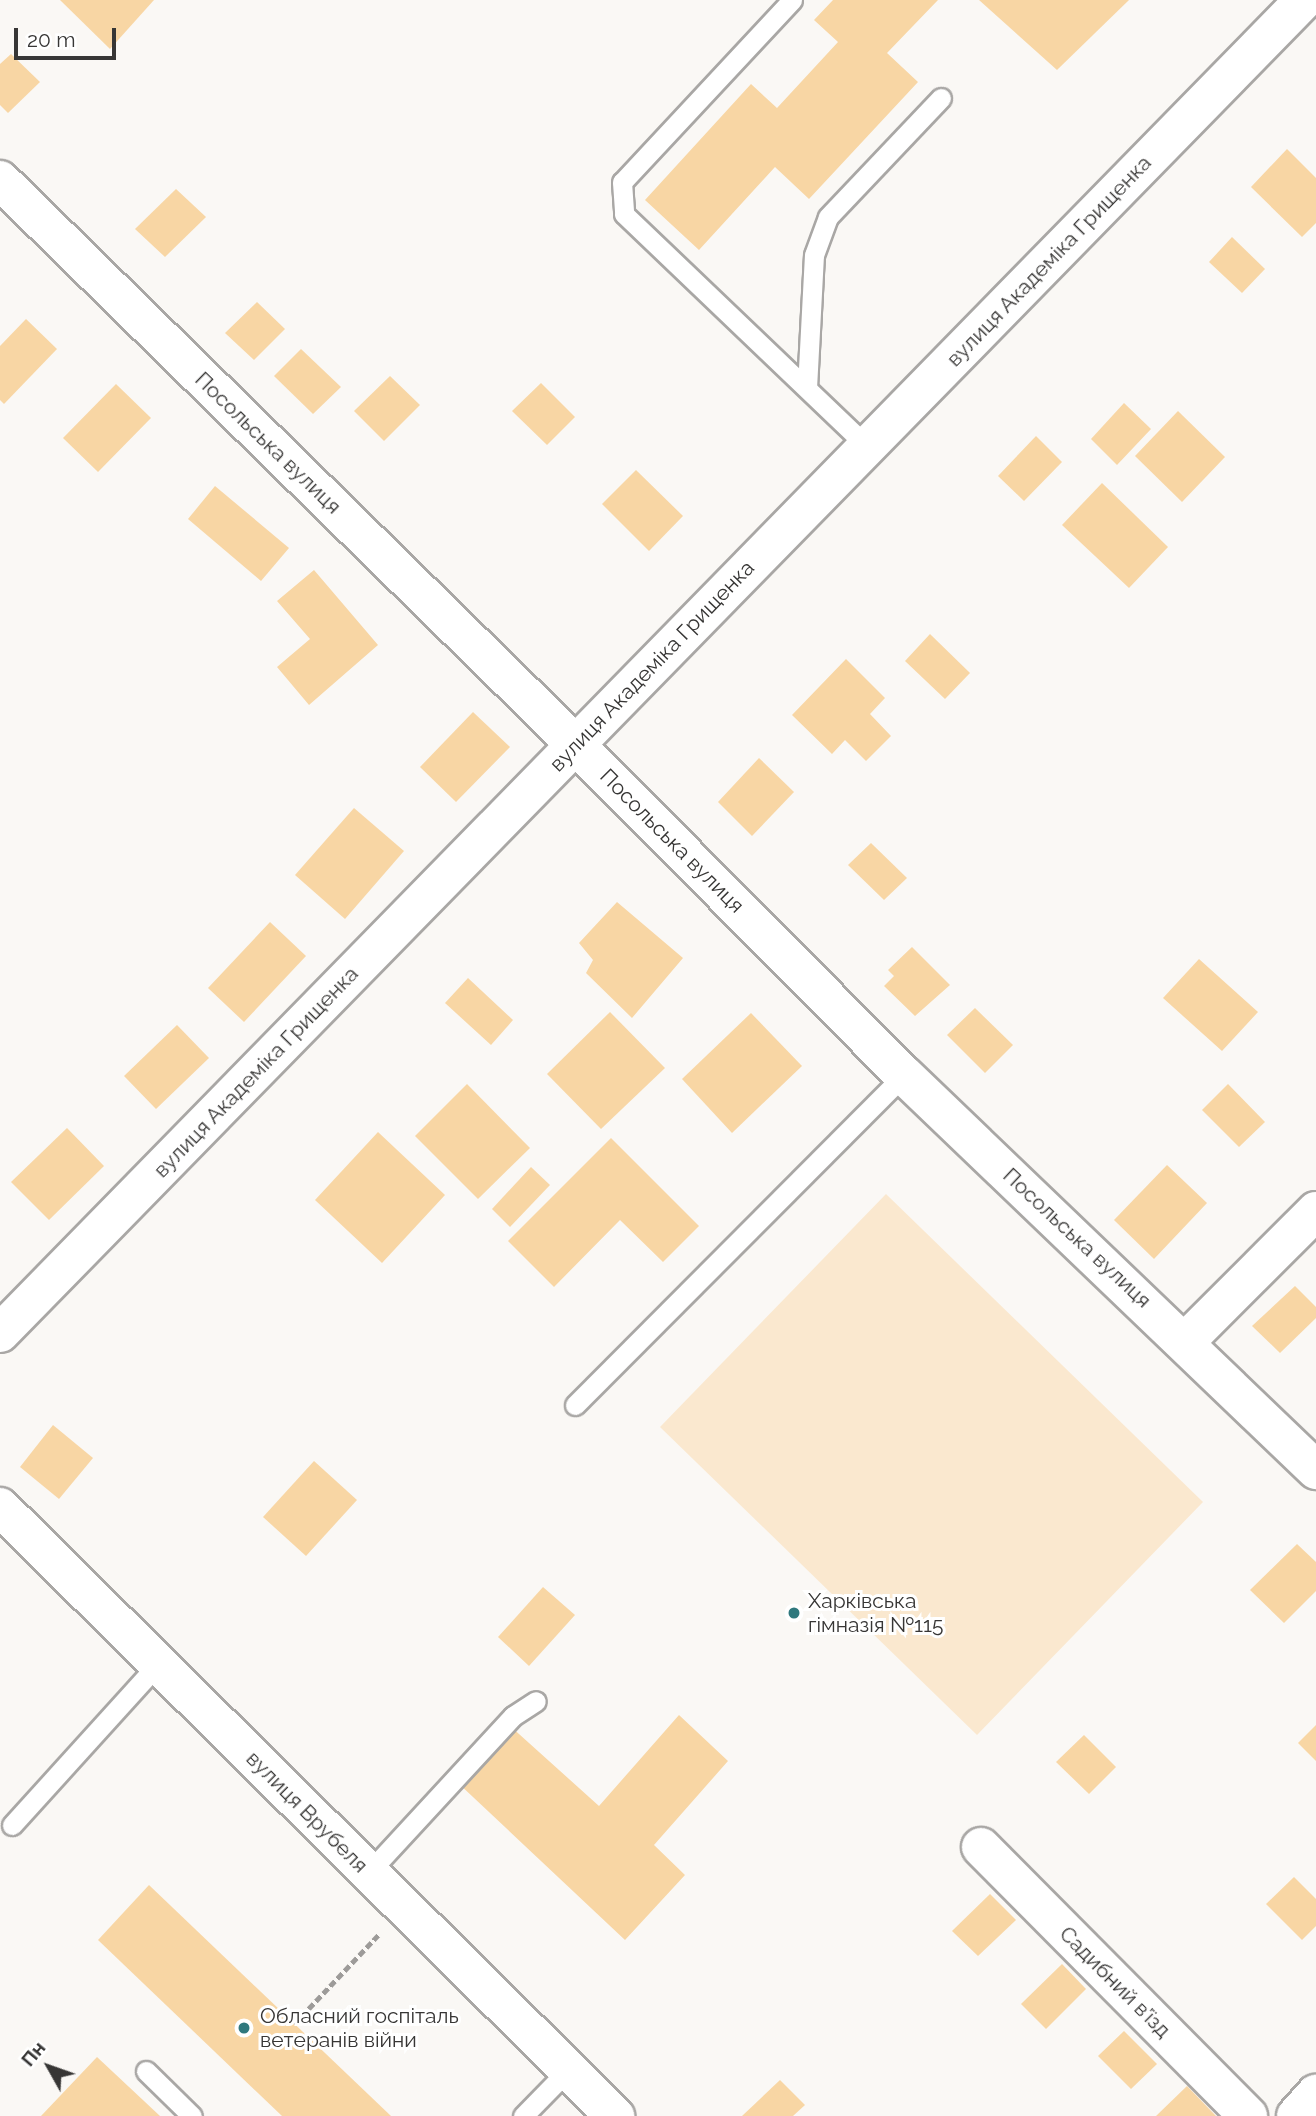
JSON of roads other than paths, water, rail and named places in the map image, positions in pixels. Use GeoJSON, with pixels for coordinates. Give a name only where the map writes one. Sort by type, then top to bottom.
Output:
{"type":"FeatureCollection","features":[{"type":"Feature","properties":{"kind":"street","name":"вулиця Академіка Грищенка"},"geometry":{"type":"LineString","coordinates":[[0,1333],[1304,0]]}},
{"type":"Feature","properties":{"kind":"street","name":"Посольська вулиця"},"geometry":{"type":"LineString","coordinates":[[0,180],[576,744],[904,1075],[1186,1342],[1316,1470]]}},
{"type":"Feature","properties":{"kind":"street"},"geometry":{"type":"LineString","coordinates":[[1186,1342],[1316,1211]]}},
{"type":"Feature","properties":{"kind":"street","name":"вулиця Врубеля"},"geometry":{"type":"LineString","coordinates":[[0,1507],[615,2116]]}},
{"type":"Feature","properties":{"kind":"street","name":"Садибний в’їзд"},"geometry":{"type":"LineString","coordinates":[[981,1847],[1248,2116]]}},
{"type":"Feature","properties":{"kind":"street"},"geometry":{"type":"LineString","coordinates":[[1296,2116],[1316,2094]]}},
{"type":"Feature","properties":{"kind":"lane"},"geometry":{"type":"LineString","coordinates":[[792,0],[622,182],[624,214],[867,446]]}},
{"type":"Feature","properties":{"kind":"lane"},"geometry":{"type":"LineString","coordinates":[[807,388],[814,255],[828,217],[941,98]]}},
{"type":"Feature","properties":{"kind":"lane"},"geometry":{"type":"LineString","coordinates":[[575,1405],[904,1075]]}},
{"type":"Feature","properties":{"kind":"lane"},"geometry":{"type":"LineString","coordinates":[[12,1825],[158,1664]]}},
{"type":"Feature","properties":{"kind":"lane"},"geometry":{"type":"LineString","coordinates":[[369,1872],[513,1716],[536,1700]]}},
{"type":"Feature","properties":{"kind":"lane"},"geometry":{"type":"LineString","coordinates":[[523,2116],[568,2070]]}},
{"type":"Feature","properties":{"kind":"lane"},"geometry":{"type":"LineString","coordinates":[[146,2071],[192,2116]]}},
{"type":"Feature","properties":{"kind":"place","name":"Харківська гімназія №115"},"geometry":{"type":"Point","coordinates":[794,1613]}},
{"type":"Feature","properties":{"kind":"place","name":"Обласний госпіталь ветеранів війни"},"geometry":{"type":"Point","coordinates":[244,2028]}}]}
